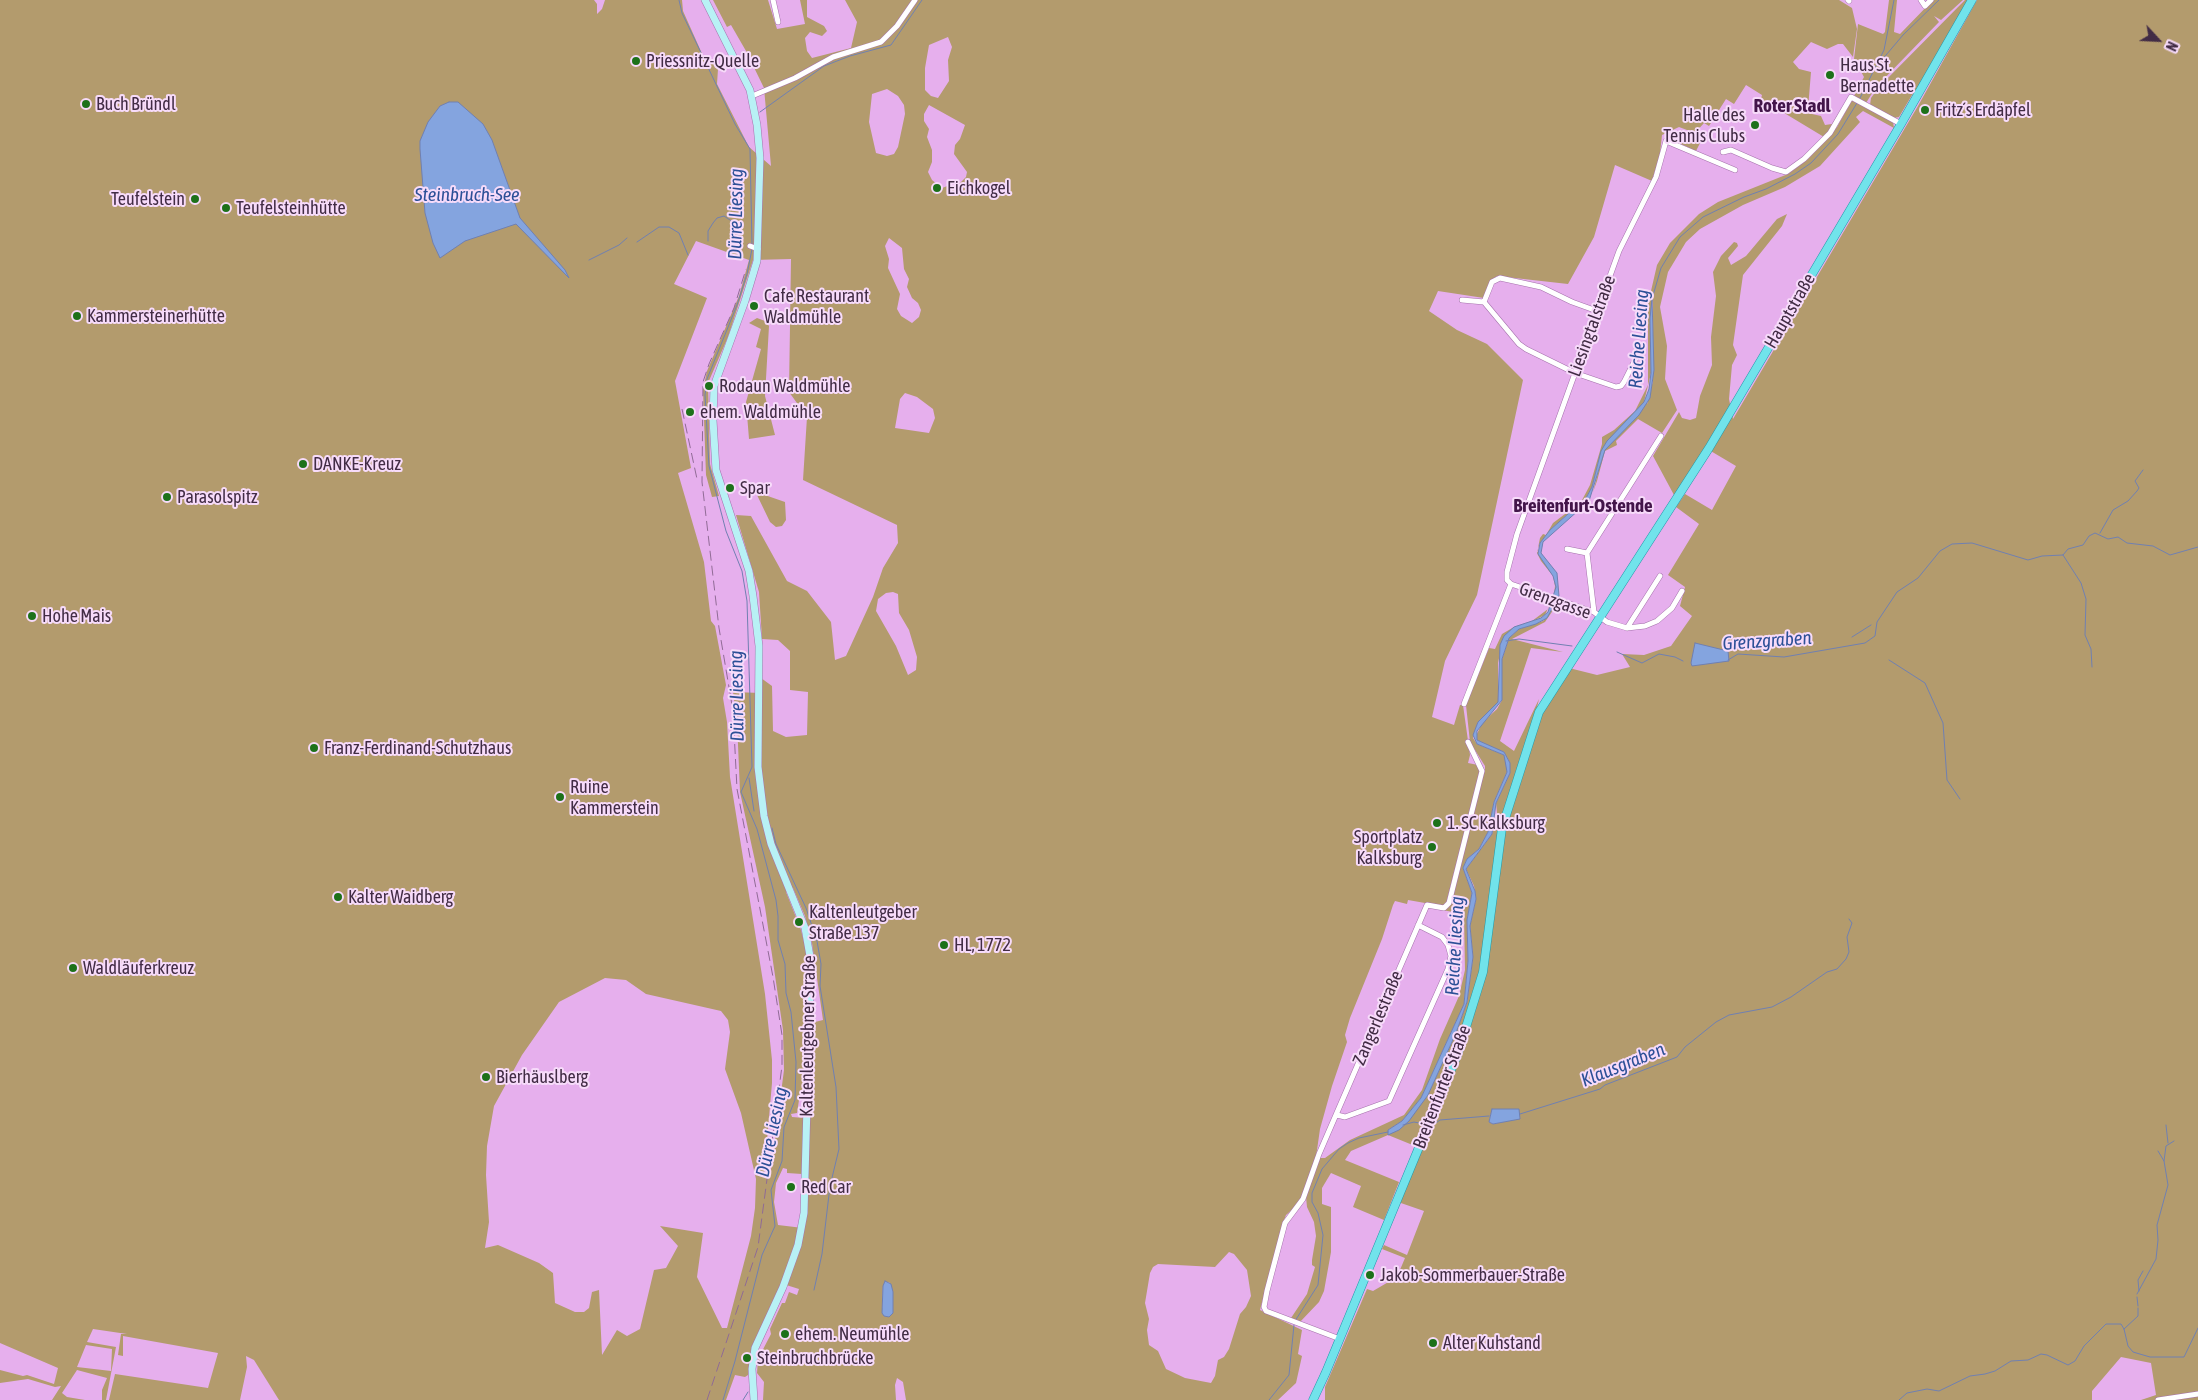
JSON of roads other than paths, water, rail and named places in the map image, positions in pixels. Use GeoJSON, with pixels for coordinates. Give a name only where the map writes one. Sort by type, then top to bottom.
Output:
{"type":"FeatureCollection","features":[{"type":"Feature","properties":{"kind":"main road"},"geometry":{"type":"LineString","coordinates":[[705,0],[744,75],[752,96]]}},
{"type":"Feature","properties":{"kind":"main road","name":"Hauptstraße"},"geometry":{"type":"LineString","coordinates":[[1576,653],[1597,615],[1710,448],[1972,0]]}},
{"type":"Feature","properties":{"kind":"main road","name":"Kaltenleutgebner Straße"},"geometry":{"type":"LineString","coordinates":[[752,96],[756,114],[760,164],[754,248],[755,270],[746,301],[714,386],[715,455],[718,480],[749,571],[753,596],[759,646],[758,766],[764,816],[774,852],[805,928],[810,952],[811,976],[803,1222],[796,1250],[783,1287],[755,1348],[752,1369],[754,1400]]}},
{"type":"Feature","properties":{"kind":"main road","name":"Breitenfurter Straße"},"geometry":{"type":"LineString","coordinates":[[1315,1399],[1456,1058],[1483,972],[1498,851],[1505,818],[1539,712],[1576,653]]}},
{"type":"Feature","properties":{"kind":"street"},"geometry":{"type":"LineString","coordinates":[[773,0],[778,22]]}},
{"type":"Feature","properties":{"kind":"street"},"geometry":{"type":"LineString","coordinates":[[752,96],[795,78],[833,57],[881,42],[898,26],[915,0]]}},
{"type":"Feature","properties":{"kind":"street"},"geometry":{"type":"LineString","coordinates":[[1921,0],[1925,6],[1931,0]]}},
{"type":"Feature","properties":{"kind":"street"},"geometry":{"type":"LineString","coordinates":[[1723,152],[1733,151],[1786,172],[1821,144],[1837,123],[1851,97],[1901,124]]}},
{"type":"Feature","properties":{"kind":"street","name":"Liesingtalstraße"},"geometry":{"type":"LineString","coordinates":[[1511,584],[1506,580],[1517,534],[1619,251],[1656,178],[1666,141],[1734,170]]}},
{"type":"Feature","properties":{"kind":"street"},"geometry":{"type":"LineString","coordinates":[[1484,302],[1492,282],[1500,278],[1542,287],[1572,302],[1597,311]]}},
{"type":"Feature","properties":{"kind":"street"},"geometry":{"type":"LineString","coordinates":[[1462,300],[1484,302],[1519,344],[1575,373],[1616,387],[1621,386],[1641,348]]}},
{"type":"Feature","properties":{"kind":"street"},"geometry":{"type":"LineString","coordinates":[[1661,436],[1587,553],[1597,615],[1615,626],[1627,628],[1644,626],[1657,621],[1672,608],[1682,591]]}},
{"type":"Feature","properties":{"kind":"street"},"geometry":{"type":"LineString","coordinates":[[1567,549],[1587,553]]}},
{"type":"Feature","properties":{"kind":"street"},"geometry":{"type":"LineString","coordinates":[[1627,628],[1660,576]]}},
{"type":"Feature","properties":{"kind":"street"},"geometry":{"type":"LineString","coordinates":[[1464,704],[1511,584]]}},
{"type":"Feature","properties":{"kind":"street","name":"Grenzgasse"},"geometry":{"type":"LineString","coordinates":[[1511,584],[1561,600],[1597,615]]}},
{"type":"Feature","properties":{"kind":"street","name":"Zangerlestraße"},"geometry":{"type":"LineString","coordinates":[[1340,1339],[1300,1326],[1264,1310],[1267,1291],[1285,1223],[1303,1199],[1308,1181],[1427,905],[1446,907],[1450,899],[1482,771],[1468,742]]}},
{"type":"Feature","properties":{"kind":"street"},"geometry":{"type":"LineString","coordinates":[[1337,1115],[1345,1117],[1389,1101],[1394,1094],[1448,968],[1451,956],[1448,945],[1442,937],[1418,925]]}},
{"type":"Feature","properties":{"kind":"street"},"geometry":{"type":"LineString","coordinates":[[2158,1400],[2198,1394]]}},
{"type":"Feature","properties":{"kind":"water","name":"Steinbruch-See"},"geometry":{"type":"Polygon","coordinates":[[[449,102],[458,102],[483,124],[492,140],[520,218],[565,270],[569,278],[516,224],[465,241],[440,258],[433,243],[425,213],[420,141],[428,122],[440,106],[449,102]]]}},
{"type":"Feature","properties":{"kind":"water"},"geometry":{"type":"Polygon","coordinates":[[[1652,298],[1654,370],[1650,398],[1639,415],[1605,450],[1589,501],[1543,542],[1541,553],[1557,573],[1559,596],[1547,618],[1536,624],[1519,629],[1509,638],[1502,659],[1502,700],[1477,731],[1477,740],[1504,752],[1510,763],[1510,773],[1496,803],[1492,834],[1466,869],[1475,891],[1476,899],[1470,926],[1473,957],[1467,1002],[1456,1033],[1428,1095],[1409,1121],[1399,1130],[1388,1135],[1388,1130],[1402,1121],[1421,1098],[1464,1004],[1468,961],[1467,920],[1472,893],[1463,868],[1467,859],[1479,849],[1488,832],[1494,802],[1507,772],[1504,755],[1477,744],[1473,735],[1478,722],[1498,702],[1500,645],[1504,636],[1514,627],[1541,618],[1548,612],[1556,587],[1553,576],[1538,554],[1540,543],[1550,530],[1586,498],[1592,487],[1601,451],[1607,441],[1644,402],[1649,389],[1651,373],[1650,319],[1652,298]]]}},
{"type":"Feature","properties":{"kind":"water"},"geometry":{"type":"Polygon","coordinates":[[[1695,643],[1728,651],[1729,661],[1692,666],[1695,643]]]}},
{"type":"Feature","properties":{"kind":"water"},"geometry":{"type":"Polygon","coordinates":[[[1492,1109],[1519,1109],[1520,1119],[1493,1124],[1489,1122],[1492,1109]]]}},
{"type":"Feature","properties":{"kind":"water"},"geometry":{"type":"Polygon","coordinates":[[[885,1281],[891,1284],[893,1292],[893,1313],[889,1317],[884,1316],[882,1313],[883,1286],[885,1281]]]}},
{"type":"Feature","properties":{"kind":"waterway","name":"Dürre Liesing"},"geometry":{"type":"LineString","coordinates":[[679,0],[682,13],[735,124],[750,149],[752,245]]}},
{"type":"Feature","properties":{"kind":"waterway"},"geometry":{"type":"LineString","coordinates":[[760,112],[824,66],[850,56],[891,45],[922,0]]}},
{"type":"Feature","properties":{"kind":"waterway","name":"Reiche Liesing"},"geometry":{"type":"LineString","coordinates":[[1859,100],[1884,50],[1894,0]]}},
{"type":"Feature","properties":{"kind":"waterway"},"geometry":{"type":"LineString","coordinates":[[1881,61],[1903,35],[1939,0]]}},
{"type":"Feature","properties":{"kind":"waterway","name":"Reiche Liesing"},"geometry":{"type":"LineString","coordinates":[[1652,299],[1661,268],[1680,237],[1703,217],[1744,197],[1766,189],[1795,174],[1811,163],[1838,134],[1857,103]]}},
{"type":"Feature","properties":{"kind":"waterway"},"geometry":{"type":"LineString","coordinates":[[708,241],[708,231],[713,223],[717,218],[724,216],[733,222],[742,244]]}},
{"type":"Feature","properties":{"kind":"waterway"},"geometry":{"type":"LineString","coordinates":[[637,242],[659,227],[669,227],[679,233],[688,255]]}},
{"type":"Feature","properties":{"kind":"waterway"},"geometry":{"type":"LineString","coordinates":[[589,260],[619,245],[627,238]]}},
{"type":"Feature","properties":{"kind":"waterway","name":"Dürre Liesing"},"geometry":{"type":"LineString","coordinates":[[723,1400],[762,1255],[775,1226],[771,1190],[782,1161],[784,1127],[795,1100],[796,1062],[791,1012],[786,993],[785,964],[778,940],[776,900],[757,829],[741,792],[752,767],[747,601],[742,571],[726,531],[709,466],[705,395],[707,379],[737,305],[747,274],[752,249]]}},
{"type":"Feature","properties":{"kind":"waterway"},"geometry":{"type":"LineString","coordinates":[[2100,533],[2113,510],[2128,501],[2137,491],[2139,488],[2135,481],[2143,470]]}},
{"type":"Feature","properties":{"kind":"waterway","name":"Grenzgraben"},"geometry":{"type":"LineString","coordinates":[[1728,660],[1738,654],[1784,657],[1865,643],[1875,636],[1877,622],[1897,592],[1918,578],[1940,551],[1952,544],[1972,543],[2028,560],[2042,556],[2063,555],[2068,549],[2083,545],[2089,536],[2095,533],[2108,539],[2118,537],[2127,543],[2153,546],[2170,555],[2198,547]]}},
{"type":"Feature","properties":{"kind":"waterway"},"geometry":{"type":"LineString","coordinates":[[2063,555],[2081,583],[2086,599],[2085,635],[2091,649],[2092,667]]}},
{"type":"Feature","properties":{"kind":"waterway"},"geometry":{"type":"LineString","coordinates":[[1852,637],[1871,625]]}},
{"type":"Feature","properties":{"kind":"waterway","name":"Grenzgraben"},"geometry":{"type":"LineString","coordinates":[[1506,641],[1519,639],[1572,646]]}},
{"type":"Feature","properties":{"kind":"waterway","name":"Grenzgraben"},"geometry":{"type":"LineString","coordinates":[[1617,652],[1642,663],[1659,654],[1675,657],[1683,661]]}},
{"type":"Feature","properties":{"kind":"waterway"},"geometry":{"type":"LineString","coordinates":[[1889,660],[1925,683],[1943,723],[1947,780],[1960,799]]}},
{"type":"Feature","properties":{"kind":"waterway"},"geometry":{"type":"LineString","coordinates":[[749,778],[754,811]]}},
{"type":"Feature","properties":{"kind":"waterway"},"geometry":{"type":"LineString","coordinates":[[772,828],[776,844],[806,908],[817,941],[821,964],[820,986],[836,1087],[839,1149],[830,1186],[822,1254],[814,1290]]}},
{"type":"Feature","properties":{"kind":"waterway","name":"Klausgraben"},"geometry":{"type":"LineString","coordinates":[[1520,1114],[1600,1089],[1605,1085],[1677,1057],[1685,1047],[1716,1022],[1729,1015],[1772,1007],[1791,997],[1827,972],[1837,969],[1846,959],[1849,952],[1847,937],[1852,923],[1849,919]]}},
{"type":"Feature","properties":{"kind":"waterway","name":"Klausgraben"},"geometry":{"type":"LineString","coordinates":[[1433,1125],[1440,1120],[1489,1116]]}},
{"type":"Feature","properties":{"kind":"waterway","name":"Klausgraben"},"geometry":{"type":"LineString","coordinates":[[1403,1125],[1414,1122],[1424,1124]]}},
{"type":"Feature","properties":{"kind":"waterway"},"geometry":{"type":"LineString","coordinates":[[2166,1125],[2168,1143]]}},
{"type":"Feature","properties":{"kind":"waterway","name":"Reiche Liesing"},"geometry":{"type":"LineString","coordinates":[[1295,1321],[1318,1285],[1323,1235],[1318,1213],[1312,1202],[1312,1193],[1322,1169],[1339,1149],[1348,1143],[1359,1138],[1388,1132]]}},
{"type":"Feature","properties":{"kind":"waterway"},"geometry":{"type":"LineString","coordinates":[[2137,1294],[2156,1259],[2157,1225],[2168,1185],[2164,1161],[2166,1146],[2174,1141]]}},
{"type":"Feature","properties":{"kind":"waterway"},"geometry":{"type":"LineString","coordinates":[[2158,1151],[2164,1161]]}},
{"type":"Feature","properties":{"kind":"waterway"},"geometry":{"type":"LineString","coordinates":[[2139,1291],[2138,1280],[2143,1271]]}},
{"type":"Feature","properties":{"kind":"waterway"},"geometry":{"type":"LineString","coordinates":[[2137,1297],[2138,1306]]}},
{"type":"Feature","properties":{"kind":"waterway"},"geometry":{"type":"LineString","coordinates":[[2124,1329],[2138,1316],[2138,1308]]}},
{"type":"Feature","properties":{"kind":"waterway"},"geometry":{"type":"LineString","coordinates":[[1899,1400],[1907,1393],[1927,1389],[1939,1391],[1970,1376],[1995,1371],[2011,1361],[2028,1360],[2041,1354],[2068,1365],[2075,1361],[2084,1346],[2106,1324],[2121,1324],[2128,1346],[2133,1352],[2150,1357],[2184,1357],[2198,1328]]}},
{"type":"Feature","properties":{"kind":"waterway","name":"Reiche Liesing"},"geometry":{"type":"LineString","coordinates":[[1269,1400],[1289,1375],[1294,1325]]}},
{"type":"Feature","properties":{"kind":"waterway"},"geometry":{"type":"LineString","coordinates":[[743,1400],[748,1392]]}},
{"type":"Feature","properties":{"kind":"railway"},"geometry":{"type":"LineString","coordinates":[[707,1400],[758,1247],[782,1066],[782,1035],[773,977],[737,789],[733,711],[719,628],[702,482],[703,382],[734,308],[746,269]]}},
{"type":"Feature","properties":{"kind":"railway"},"geometry":{"type":"LineString","coordinates":[[682,409],[697,479]]}},
{"type":"Feature","properties":{"kind":"place","name":"Priessnitz-Quelle"},"geometry":{"type":"Point","coordinates":[636,61]}},
{"type":"Feature","properties":{"kind":"place","name":"Haus St. Bernadette"},"geometry":{"type":"Point","coordinates":[1830,75]}},
{"type":"Feature","properties":{"kind":"place","name":"Buch Bründl"},"geometry":{"type":"Point","coordinates":[86,104]}},
{"type":"Feature","properties":{"kind":"place","name":"Fritz´s Erdäpfel"},"geometry":{"type":"Point","coordinates":[1925,110]}},
{"type":"Feature","properties":{"kind":"place","name":"Halle des Tennis Clubs"},"geometry":{"type":"Point","coordinates":[1755,125]}},
{"type":"Feature","properties":{"kind":"place","name":"Eichkogel"},"geometry":{"type":"Point","coordinates":[937,188]}},
{"type":"Feature","properties":{"kind":"place","name":"Teufelstein"},"geometry":{"type":"Point","coordinates":[195,199]}},
{"type":"Feature","properties":{"kind":"place","name":"Teufelsteinhütte"},"geometry":{"type":"Point","coordinates":[226,208]}},
{"type":"Feature","properties":{"kind":"place","name":"Cafe Restaurant Waldmühle"},"geometry":{"type":"Point","coordinates":[754,306]}},
{"type":"Feature","properties":{"kind":"place","name":"Kammersteinerhütte"},"geometry":{"type":"Point","coordinates":[77,316]}},
{"type":"Feature","properties":{"kind":"place","name":"Rodaun Waldmühle"},"geometry":{"type":"Point","coordinates":[709,386]}},
{"type":"Feature","properties":{"kind":"place","name":"ehem. Waldmühle"},"geometry":{"type":"Point","coordinates":[690,412]}},
{"type":"Feature","properties":{"kind":"place","name":"DANKE-Kreuz"},"geometry":{"type":"Point","coordinates":[303,464]}},
{"type":"Feature","properties":{"kind":"place","name":"Spar"},"geometry":{"type":"Point","coordinates":[730,488]}},
{"type":"Feature","properties":{"kind":"place","name":"Parasolspitz"},"geometry":{"type":"Point","coordinates":[167,497]}},
{"type":"Feature","properties":{"kind":"place","name":"Hohe Mais"},"geometry":{"type":"Point","coordinates":[32,616]}},
{"type":"Feature","properties":{"kind":"place","name":"Franz-Ferdinand-Schutzhaus"},"geometry":{"type":"Point","coordinates":[314,748]}},
{"type":"Feature","properties":{"kind":"place","name":"Ruine Kammerstein"},"geometry":{"type":"Point","coordinates":[560,797]}},
{"type":"Feature","properties":{"kind":"place","name":"1. SC Kalksburg"},"geometry":{"type":"Point","coordinates":[1437,823]}},
{"type":"Feature","properties":{"kind":"place","name":"Sportplatz Kalksburg"},"geometry":{"type":"Point","coordinates":[1432,847]}},
{"type":"Feature","properties":{"kind":"place","name":"Kalter Waidberg"},"geometry":{"type":"Point","coordinates":[338,897]}},
{"type":"Feature","properties":{"kind":"place","name":"Kaltenleutgeber Straße 137"},"geometry":{"type":"Point","coordinates":[799,922]}},
{"type":"Feature","properties":{"kind":"place","name":"HL, 1772"},"geometry":{"type":"Point","coordinates":[944,945]}},
{"type":"Feature","properties":{"kind":"place","name":"Waldläuferkreuz"},"geometry":{"type":"Point","coordinates":[73,968]}},
{"type":"Feature","properties":{"kind":"place","name":"Bierhäuslberg"},"geometry":{"type":"Point","coordinates":[486,1077]}},
{"type":"Feature","properties":{"kind":"place","name":"Red Car"},"geometry":{"type":"Point","coordinates":[791,1187]}},
{"type":"Feature","properties":{"kind":"place","name":"Jakob-Sommerbauer-Straße"},"geometry":{"type":"Point","coordinates":[1370,1275]}},
{"type":"Feature","properties":{"kind":"place","name":"ehem. Neumühle"},"geometry":{"type":"Point","coordinates":[785,1334]}},
{"type":"Feature","properties":{"kind":"place","name":"Alter Kuhstand"},"geometry":{"type":"Point","coordinates":[1433,1343]}},
{"type":"Feature","properties":{"kind":"place","name":"Steinbruchbrücke"},"geometry":{"type":"Point","coordinates":[747,1358]}},
{"type":"Feature","properties":{"kind":"district","name":"Roter Stadl"},"geometry":{"type":"Point","coordinates":[1792,106]}},
{"type":"Feature","properties":{"kind":"district","name":"Breitenfurt-Ostende"},"geometry":{"type":"Point","coordinates":[1583,506]}}]}
